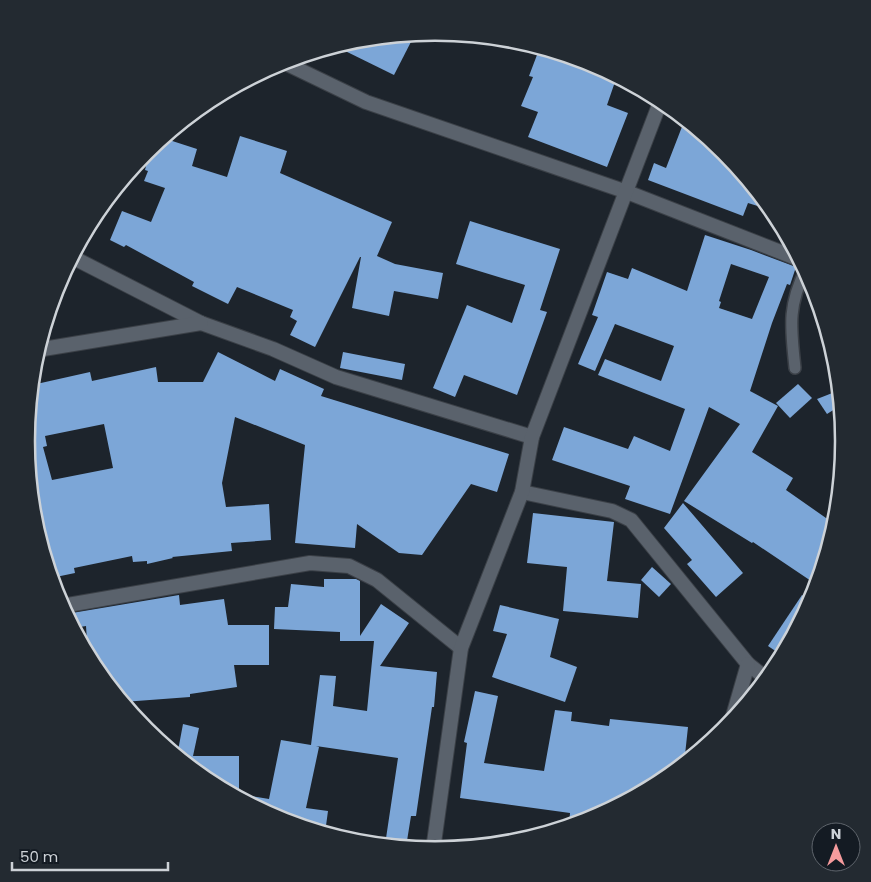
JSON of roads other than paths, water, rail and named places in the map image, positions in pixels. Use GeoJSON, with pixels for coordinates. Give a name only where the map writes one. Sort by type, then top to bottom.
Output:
{"type":"FeatureCollection","features":[{"type":"Feature","properties":{"kind":"street"},"geometry":{"type":"LineString","coordinates":[[293,67],[366,102],[627,192],[790,256]]}},
{"type":"Feature","properties":{"kind":"street"},"geometry":{"type":"LineString","coordinates":[[434,842],[461,648],[522,492],[532,437],[658,108]]}},
{"type":"Feature","properties":{"kind":"street"},"geometry":{"type":"LineString","coordinates":[[78,260],[201,322],[273,349],[336,377],[532,437]]}},
{"type":"Feature","properties":{"kind":"street"},"geometry":{"type":"LineString","coordinates":[[46,348],[201,322]]}},
{"type":"Feature","properties":{"kind":"street"},"geometry":{"type":"LineString","coordinates":[[522,492],[612,511],[632,520],[748,664],[761,674]]}},
{"type":"Feature","properties":{"kind":"street"},"geometry":{"type":"LineString","coordinates":[[70,605],[310,563],[349,566],[376,580],[461,648]]}},
{"type":"Feature","properties":{"kind":"street"},"geometry":{"type":"LineString","coordinates":[[736,706],[748,664]]}},
{"type":"Feature","properties":{"kind":"lane"},"geometry":{"type":"LineString","coordinates":[[795,368],[791,334],[793,303],[795,292],[802,278]]}}]}
